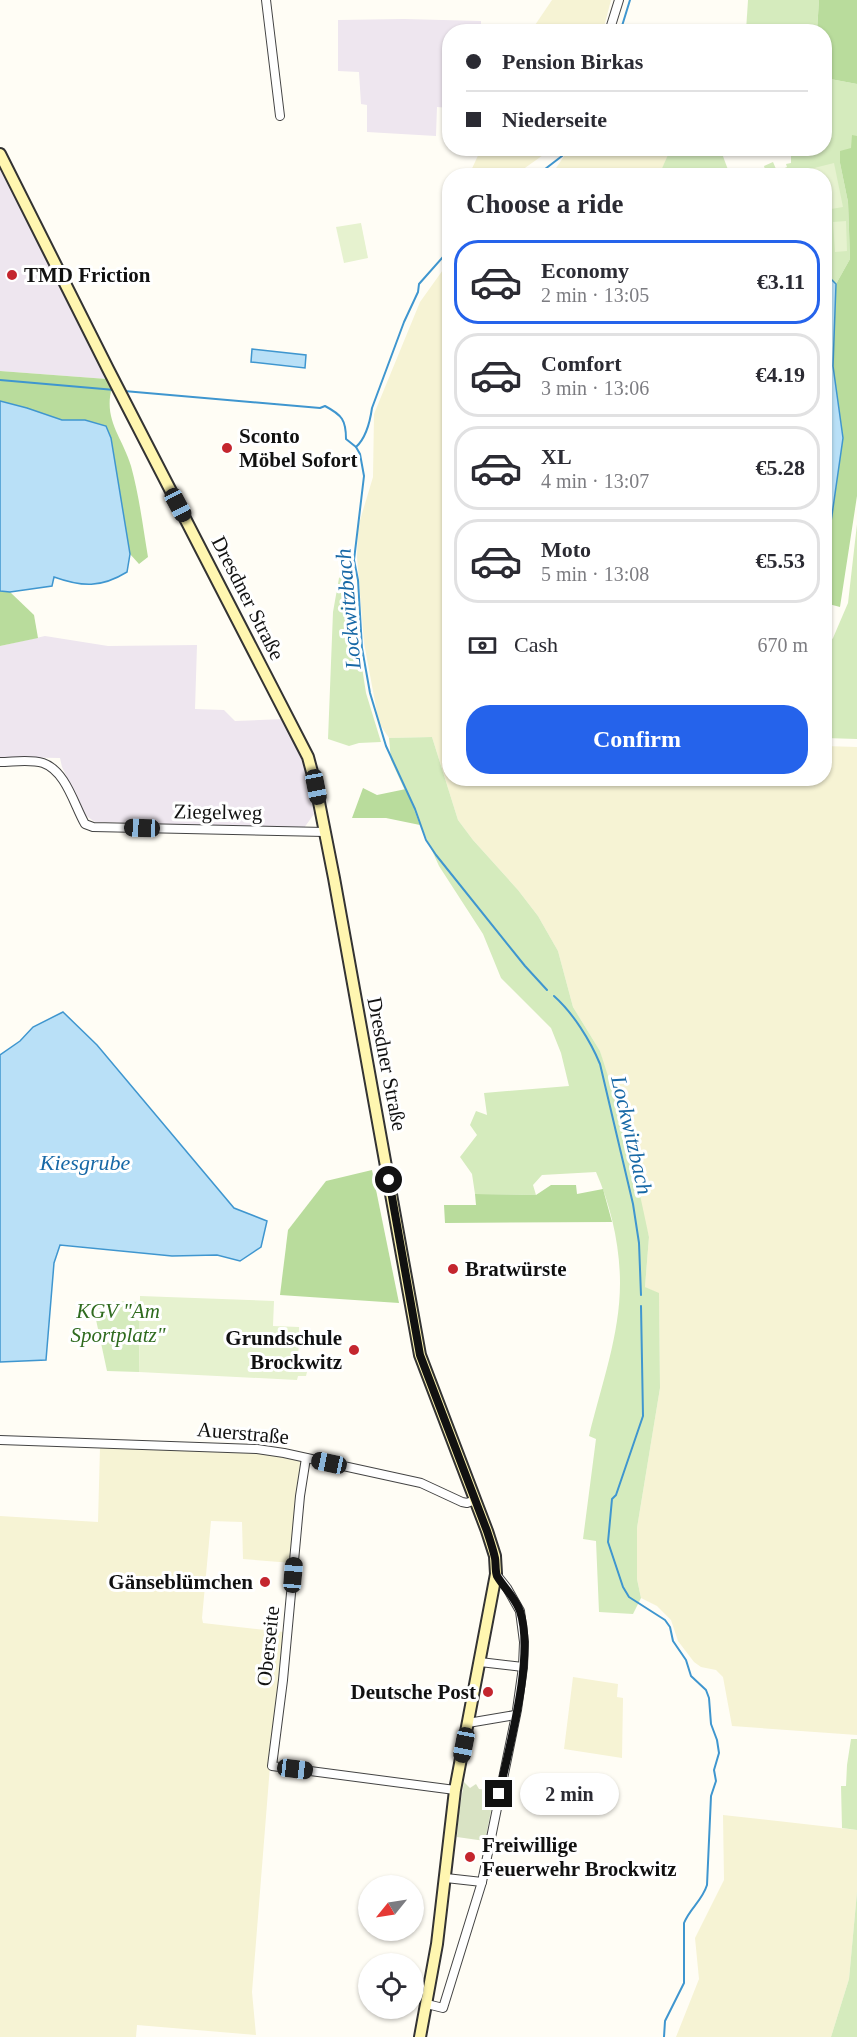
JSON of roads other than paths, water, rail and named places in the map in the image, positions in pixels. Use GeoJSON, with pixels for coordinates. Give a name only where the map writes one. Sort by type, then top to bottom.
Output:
{"type":"FeatureCollection","features":[{"type":"Feature","properties":{"kind":"main road","name":"Dresdner Straße"},"geometry":{"type":"LineString","coordinates":[[0,154],[308,757],[325,832],[420,1355],[492,1544],[496,1574],[455,1790],[437,1944],[420,2037]]}},
{"type":"Feature","properties":{"kind":"street"},"geometry":{"type":"LineString","coordinates":[[266,0],[280,116]]}},
{"type":"Feature","properties":{"kind":"street"},"geometry":{"type":"LineString","coordinates":[[612,24],[619,0]]}},
{"type":"Feature","properties":{"kind":"street","name":"Ziegelweg"},"geometry":{"type":"LineString","coordinates":[[0,762],[42,763],[52,768],[65,784],[85,824],[93,827],[325,832]]}},
{"type":"Feature","properties":{"kind":"street","name":"Auerstraße"},"geometry":{"type":"LineString","coordinates":[[0,1440],[257,1449],[285,1452],[422,1483],[462,1502],[475,1500]]}},
{"type":"Feature","properties":{"kind":"street","name":"Oberseite"},"geometry":{"type":"LineString","coordinates":[[306,1458],[272,1766],[455,1790]]}},
{"type":"Feature","properties":{"kind":"street"},"geometry":{"type":"LineString","coordinates":[[427,2004],[442,2008],[482,1882],[523,1667],[524,1642],[520,1611],[496,1574]]}},
{"type":"Feature","properties":{"kind":"street"},"geometry":{"type":"LineString","coordinates":[[480,1662],[523,1667]]}},
{"type":"Feature","properties":{"kind":"street"},"geometry":{"type":"LineString","coordinates":[[468,1723],[515,1715]]}},
{"type":"Feature","properties":{"kind":"street"},"geometry":{"type":"LineString","coordinates":[[446,1878],[482,1882]]}},
{"type":"Feature","properties":{"kind":"water"},"geometry":{"type":"Polygon","coordinates":[[[832,280],[836,284],[833,366],[843,438],[832,515],[832,280]]]}},
{"type":"Feature","properties":{"kind":"water"},"geometry":{"type":"Polygon","coordinates":[[[252,349],[306,355],[305,368],[251,362],[252,349]]]}},
{"type":"Feature","properties":{"kind":"water"},"geometry":{"type":"Polygon","coordinates":[[[0,401],[62,420],[85,420],[106,426],[111,438],[130,554],[127,572],[100,583],[74,583],[54,577],[52,586],[10,592],[0,591],[0,401]]]}},
{"type":"Feature","properties":{"kind":"water","name":"Kiesgrube"},"geometry":{"type":"Polygon","coordinates":[[[63,1012],[97,1045],[234,1208],[267,1221],[261,1247],[240,1261],[217,1255],[172,1256],[60,1245],[54,1263],[46,1360],[0,1362],[0,1055],[20,1041],[33,1027],[63,1012]]]}},
{"type":"Feature","properties":{"kind":"waterway"},"geometry":{"type":"LineString","coordinates":[[623,24],[630,0]]}},
{"type":"Feature","properties":{"kind":"waterway"},"geometry":{"type":"LineString","coordinates":[[546,168],[562,156]]}},
{"type":"Feature","properties":{"kind":"waterway"},"geometry":{"type":"LineString","coordinates":[[356,447],[367,429],[372,408],[404,322],[418,292],[419,284],[442,258]]}},
{"type":"Feature","properties":{"kind":"waterway","name":"Lockwitzbach"},"geometry":{"type":"LineString","coordinates":[[0,380],[115,390]]}},
{"type":"Feature","properties":{"kind":"waterway","name":"Lockwitzbach"},"geometry":{"type":"LineString","coordinates":[[124,391],[320,408],[325,406],[342,419],[346,439],[356,447],[360,454],[364,476],[354,560],[358,580],[362,648],[370,693],[386,746],[415,809],[426,840],[525,966],[547,990]]}},
{"type":"Feature","properties":{"kind":"waterway","name":"Lockwitzbach"},"geometry":{"type":"LineString","coordinates":[[554,996],[580,1027],[600,1064],[633,1204],[639,1243],[641,1295]]}},
{"type":"Feature","properties":{"kind":"waterway","name":"Lockwitzbach"},"geometry":{"type":"LineString","coordinates":[[641,1306],[643,1416],[616,1495],[612,1499],[608,1542],[623,1587],[629,1597],[665,1620],[670,1627],[673,1641],[686,1660],[691,1676],[706,1690],[709,1698],[711,1724],[719,1753],[714,1770],[716,1781],[711,1796],[707,1885],[684,1923],[684,1983],[665,2021],[664,2037]]}},
{"type":"Feature","properties":{"kind":"place","name":"TMD Friction"},"geometry":{"type":"Point","coordinates":[12,275]}},
{"type":"Feature","properties":{"kind":"place","name":"Sconto Möbel Sofort"},"geometry":{"type":"Point","coordinates":[227,448]}},
{"type":"Feature","properties":{"kind":"place","name":"Bratwürste"},"geometry":{"type":"Point","coordinates":[453,1269]}},
{"type":"Feature","properties":{"kind":"place","name":"Grundschule Brockwitz"},"geometry":{"type":"Point","coordinates":[354,1350]}},
{"type":"Feature","properties":{"kind":"place","name":"Gänseblümchen"},"geometry":{"type":"Point","coordinates":[265,1582]}},
{"type":"Feature","properties":{"kind":"place","name":"Deutsche Post"},"geometry":{"type":"Point","coordinates":[488,1692]}},
{"type":"Feature","properties":{"kind":"place","name":"Freiwillige Feuerwehr Brockwitz"},"geometry":{"type":"Point","coordinates":[470,1857]}},
{"type":"Feature","properties":{"kind":"park label","name":"KGV \"Am Sportplatz\""},"geometry":{"type":"Point","coordinates":[118,1323]}}]}
